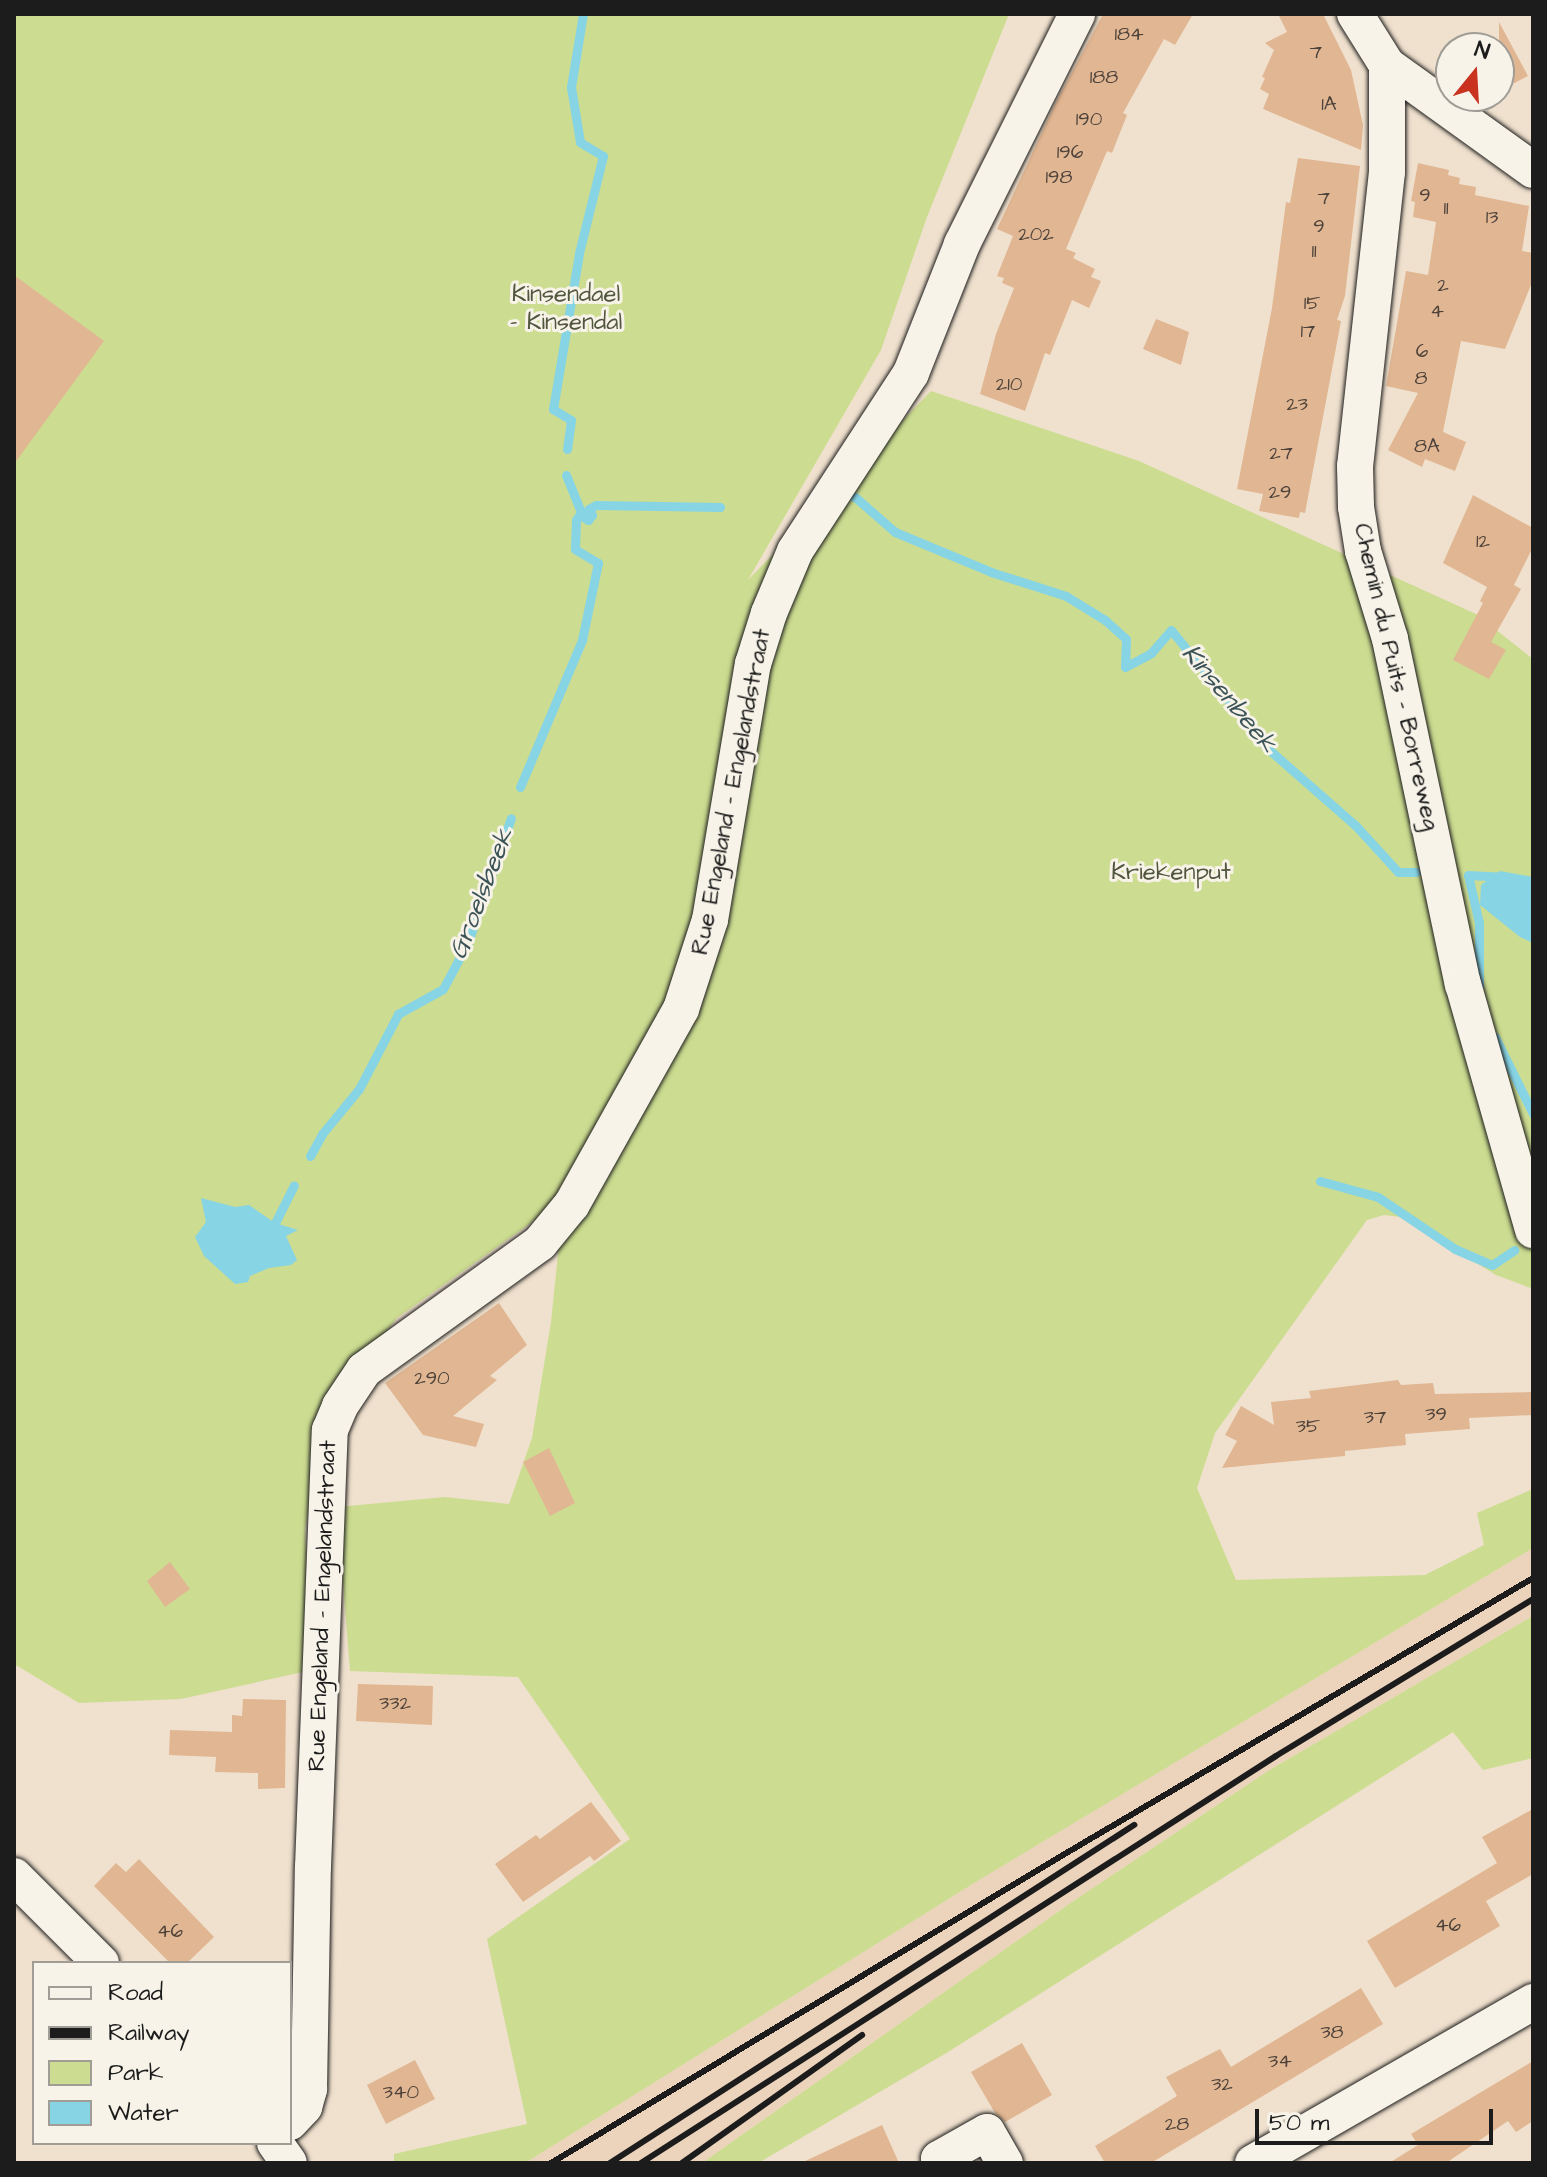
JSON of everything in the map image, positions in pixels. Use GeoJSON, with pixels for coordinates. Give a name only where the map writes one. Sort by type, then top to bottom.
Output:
{"type":"FeatureCollection","features":[{"type":"Feature","properties":{"kind":"street","name":"Rue Engeland - Engelandstraat"},"geometry":{"type":"LineString","coordinates":[[292,2120],[304,2107],[309,2089],[313,1851],[330,1430],[340,1406],[364,1370],[540,1243],[572,1204],[674,1022],[697,966],[710,920],[753,664],[769,613],[795,551],[911,373],[962,244],[1077,14]]}},
{"type":"Feature","properties":{"kind":"street"},"geometry":{"type":"LineString","coordinates":[[1355,14],[1387,65],[1533,170]]}},
{"type":"Feature","properties":{"kind":"street","name":"Chemin du Puits - Borreweg"},"geometry":{"type":"LineString","coordinates":[[1387,65],[1387,172],[1355,466],[1356,507],[1363,551],[1393,654],[1463,984],[1533,1230]]}},
{"type":"Feature","properties":{"kind":"street"},"geometry":{"type":"LineString","coordinates":[[14,1876],[99,1961]]}},
{"type":"Feature","properties":{"kind":"street"},"geometry":{"type":"LineString","coordinates":[[1253,2163],[1533,2002]]}},
{"type":"Feature","properties":{"kind":"street"},"geometry":{"type":"LineString","coordinates":[[942,2163],[939,2159],[987,2132],[1005,2163]]}},
{"type":"Feature","properties":{"kind":"street"},"geometry":{"type":"LineString","coordinates":[[276,2145],[289,2163]]}},
{"type":"Feature","properties":{"kind":"shaded area"},"geometry":{"type":"Polygon","coordinates":[[[1533,1548],[1533,1616],[1268,1771],[1072,1902],[702,2163],[525,2163],[979,1880],[1533,1548]]]}},
{"type":"Feature","properties":{"kind":"green space"},"geometry":{"type":"Polygon","coordinates":[[[14,14],[1009,14],[927,217],[881,350],[748,580],[931,391],[1139,461],[1476,614],[1533,659],[1533,1289],[1496,1275],[1401,1217],[1384,1215],[1367,1220],[1215,1433],[1197,1488],[1236,1580],[1425,1575],[1484,1545],[1477,1513],[1533,1489],[1533,1548],[979,1880],[525,2163],[394,2163],[394,2154],[527,2124],[487,1939],[630,1839],[518,1677],[350,1671],[337,1507],[445,1497],[509,1504],[532,1438],[551,1322],[558,1254],[545,1213],[397,1318],[330,1405],[305,1529],[312,1670],[181,1699],[79,1703],[14,1664],[14,14]]]}},
{"type":"Feature","properties":{"kind":"green space"},"geometry":{"type":"Polygon","coordinates":[[[1533,1616],[1533,1758],[1483,1770],[1453,1732],[948,2052],[758,2163],[702,2163],[1072,1902],[1268,1771],[1533,1616]]]}},
{"type":"Feature","properties":{"kind":"water"},"geometry":{"type":"Polygon","coordinates":[[[1500,871],[1533,877],[1533,943],[1520,937],[1480,905],[1481,885],[1500,871]]]}},
{"type":"Feature","properties":{"kind":"water"},"geometry":{"type":"Polygon","coordinates":[[[201,1198],[235,1207],[249,1205],[275,1223],[298,1230],[286,1236],[297,1260],[291,1265],[269,1268],[250,1276],[248,1282],[235,1284],[204,1256],[195,1237],[206,1222],[201,1198]]]}},
{"type":"Feature","properties":{"kind":"building"},"geometry":{"type":"Polygon","coordinates":[[[1103,14],[1193,14],[1175,45],[1164,39],[1123,113],[1127,115],[1112,153],[1107,151],[1066,249],[1076,253],[1073,258],[1095,269],[1091,277],[1101,281],[1089,308],[1072,300],[1050,355],[1045,353],[1025,411],[980,394],[996,334],[1014,288],[1002,283],[1004,278],[997,276],[1013,236],[997,229],[1055,104],[1103,14]]]}},
{"type":"Feature","properties":{"kind":"building"},"geometry":{"type":"Polygon","coordinates":[[[1278,14],[1323,14],[1351,70],[1363,125],[1361,150],[1263,109],[1269,94],[1260,89],[1265,78],[1262,77],[1274,50],[1265,43],[1287,32],[1278,14]]]}},
{"type":"Feature","properties":{"kind":"building"},"geometry":{"type":"Polygon","coordinates":[[[1515,52],[1528,76],[1515,83],[1515,52]]]}},
{"type":"Feature","properties":{"kind":"building"},"geometry":{"type":"Polygon","coordinates":[[[1298,158],[1360,166],[1345,296],[1337,320],[1341,321],[1305,513],[1300,512],[1299,518],[1259,511],[1263,494],[1237,489],[1272,308],[1286,202],[1290,203],[1298,158]]]}},
{"type":"Feature","properties":{"kind":"building"},"geometry":{"type":"Polygon","coordinates":[[[1418,163],[1449,170],[1448,175],[1460,178],[1459,184],[1476,187],[1475,195],[1529,206],[1522,251],[1533,253],[1533,280],[1505,349],[1461,341],[1443,432],[1466,442],[1455,471],[1425,459],[1422,467],[1388,450],[1418,393],[1386,386],[1406,271],[1428,275],[1436,222],[1413,217],[1415,202],[1411,201],[1418,163]]]}},
{"type":"Feature","properties":{"kind":"building"},"geometry":{"type":"Polygon","coordinates":[[[14,275],[104,341],[14,464],[14,275]]]}},
{"type":"Feature","properties":{"kind":"building"},"geometry":{"type":"Polygon","coordinates":[[[1156,319],[1189,332],[1181,365],[1143,349],[1156,319]]]}},
{"type":"Feature","properties":{"kind":"building"},"geometry":{"type":"Polygon","coordinates":[[[1473,495],[1533,528],[1533,547],[1514,585],[1521,589],[1491,642],[1506,650],[1489,679],[1453,660],[1483,603],[1480,601],[1487,587],[1443,563],[1473,495]]]}},
{"type":"Feature","properties":{"kind":"building"},"geometry":{"type":"Polygon","coordinates":[[[499,1303],[527,1345],[490,1376],[497,1380],[453,1416],[484,1424],[476,1447],[423,1435],[385,1383],[499,1303]]]}},
{"type":"Feature","properties":{"kind":"building"},"geometry":{"type":"Polygon","coordinates":[[[1398,1380],[1401,1385],[1433,1383],[1435,1394],[1533,1392],[1533,1415],[1469,1418],[1470,1429],[1405,1434],[1406,1445],[1345,1451],[1345,1456],[1222,1468],[1237,1441],[1225,1435],[1241,1406],[1274,1425],[1271,1402],[1311,1398],[1309,1391],[1398,1380]]]}},
{"type":"Feature","properties":{"kind":"building"},"geometry":{"type":"Polygon","coordinates":[[[549,1448],[575,1503],[550,1516],[523,1462],[549,1448]]]}},
{"type":"Feature","properties":{"kind":"building"},"geometry":{"type":"Polygon","coordinates":[[[170,1562],[190,1589],[165,1607],[147,1581],[170,1562]]]}},
{"type":"Feature","properties":{"kind":"building"},"geometry":{"type":"Polygon","coordinates":[[[358,1684],[433,1686],[432,1725],[356,1721],[358,1684]]]}},
{"type":"Feature","properties":{"kind":"building"},"geometry":{"type":"Polygon","coordinates":[[[243,1699],[286,1700],[285,1788],[258,1789],[258,1773],[215,1772],[216,1757],[169,1755],[170,1730],[232,1732],[232,1715],[242,1716],[243,1699]]]}},
{"type":"Feature","properties":{"kind":"building"},"geometry":{"type":"Polygon","coordinates":[[[591,1802],[621,1841],[594,1861],[590,1856],[523,1902],[495,1864],[536,1835],[540,1839],[591,1802]]]}},
{"type":"Feature","properties":{"kind":"building"},"geometry":{"type":"Polygon","coordinates":[[[1533,1809],[1533,1874],[1486,1901],[1500,1926],[1395,1988],[1367,1941],[1497,1863],[1482,1837],[1533,1809]]]}},
{"type":"Feature","properties":{"kind":"building"},"geometry":{"type":"Polygon","coordinates":[[[139,1859],[214,1937],[189,1961],[168,1961],[94,1886],[116,1863],[126,1872],[139,1859]]]}},
{"type":"Feature","properties":{"kind":"building"},"geometry":{"type":"Polygon","coordinates":[[[1361,1988],[1383,2024],[1151,2163],[1105,2163],[1095,2146],[1177,2096],[1166,2077],[1220,2049],[1231,2067],[1361,1988]]]}},
{"type":"Feature","properties":{"kind":"building"},"geometry":{"type":"Polygon","coordinates":[[[1022,2043],[1052,2095],[1005,2122],[995,2113],[971,2072],[1022,2043]]]}},
{"type":"Feature","properties":{"kind":"building"},"geometry":{"type":"Polygon","coordinates":[[[415,2060],[435,2099],[386,2124],[367,2085],[415,2060]]]}},
{"type":"Feature","properties":{"kind":"building"},"geometry":{"type":"Polygon","coordinates":[[[1533,2061],[1533,2121],[1516,2132],[1508,2121],[1446,2163],[1389,2163],[1418,2145],[1411,2134],[1533,2061]]]}},
{"type":"Feature","properties":{"kind":"building"},"geometry":{"type":"Polygon","coordinates":[[[882,2125],[899,2163],[801,2163],[882,2125]]]}},
{"type":"Feature","properties":{"kind":"waterway","name":"Groelsbeek"},"geometry":{"type":"LineString","coordinates":[[567,449],[571,420],[553,409],[579,253],[603,156],[580,142],[571,87],[583,14]]}},
{"type":"Feature","properties":{"kind":"waterway","name":"Kinsenbeek"},"geometry":{"type":"LineString","coordinates":[[566,475],[583,517],[588,520],[592,515],[589,509],[596,505],[720,507]]}},
{"type":"Feature","properties":{"kind":"waterway","name":"Kinsenbeek"},"geometry":{"type":"LineString","coordinates":[[845,492],[895,532],[991,572],[1066,596],[1105,620],[1126,639],[1125,667],[1151,653],[1171,630],[1266,747],[1356,826],[1398,872],[1416,872]]}},
{"type":"Feature","properties":{"kind":"waterway","name":"Groelsbeek"},"geometry":{"type":"LineString","coordinates":[[520,787],[582,640],[598,563],[575,549],[576,520],[581,512]]}},
{"type":"Feature","properties":{"kind":"waterway","name":"Groelsbeek"},"geometry":{"type":"LineString","coordinates":[[310,1156],[322,1134],[359,1089],[398,1014],[443,989],[468,942],[511,818]]}},
{"type":"Feature","properties":{"kind":"waterway"},"geometry":{"type":"LineString","coordinates":[[1479,986],[1479,923],[1468,875],[1502,877]]}},
{"type":"Feature","properties":{"kind":"waterway"},"geometry":{"type":"LineString","coordinates":[[1495,1037],[1533,1114]]}},
{"type":"Feature","properties":{"kind":"waterway"},"geometry":{"type":"LineString","coordinates":[[1320,1181],[1378,1197],[1455,1249],[1492,1265],[1514,1250]]}},
{"type":"Feature","properties":{"kind":"waterway","name":"Groelsbeek"},"geometry":{"type":"LineString","coordinates":[[275,1223],[294,1185]]}},
{"type":"Feature","properties":{"kind":"railway"},"geometry":{"type":"LineString","coordinates":[[551,2163],[1063,1855],[1533,1578]]}},
{"type":"Feature","properties":{"kind":"railway"},"geometry":{"type":"LineString","coordinates":[[641,2163],[1276,1756],[1533,1599]]}},
{"type":"Feature","properties":{"kind":"railway"},"geometry":{"type":"LineString","coordinates":[[610,2163],[1134,1825]]}},
{"type":"Feature","properties":{"kind":"railway"},"geometry":{"type":"LineString","coordinates":[[682,2163],[862,2035]]}},
{"type":"Feature","properties":{"kind":"park label","name":"Kinsendael - Kinsendal"},"geometry":{"type":"Point","coordinates":[566,309]}},
{"type":"Feature","properties":{"kind":"park label","name":"Kriekenput"},"geometry":{"type":"Point","coordinates":[1171,873]}}]}
